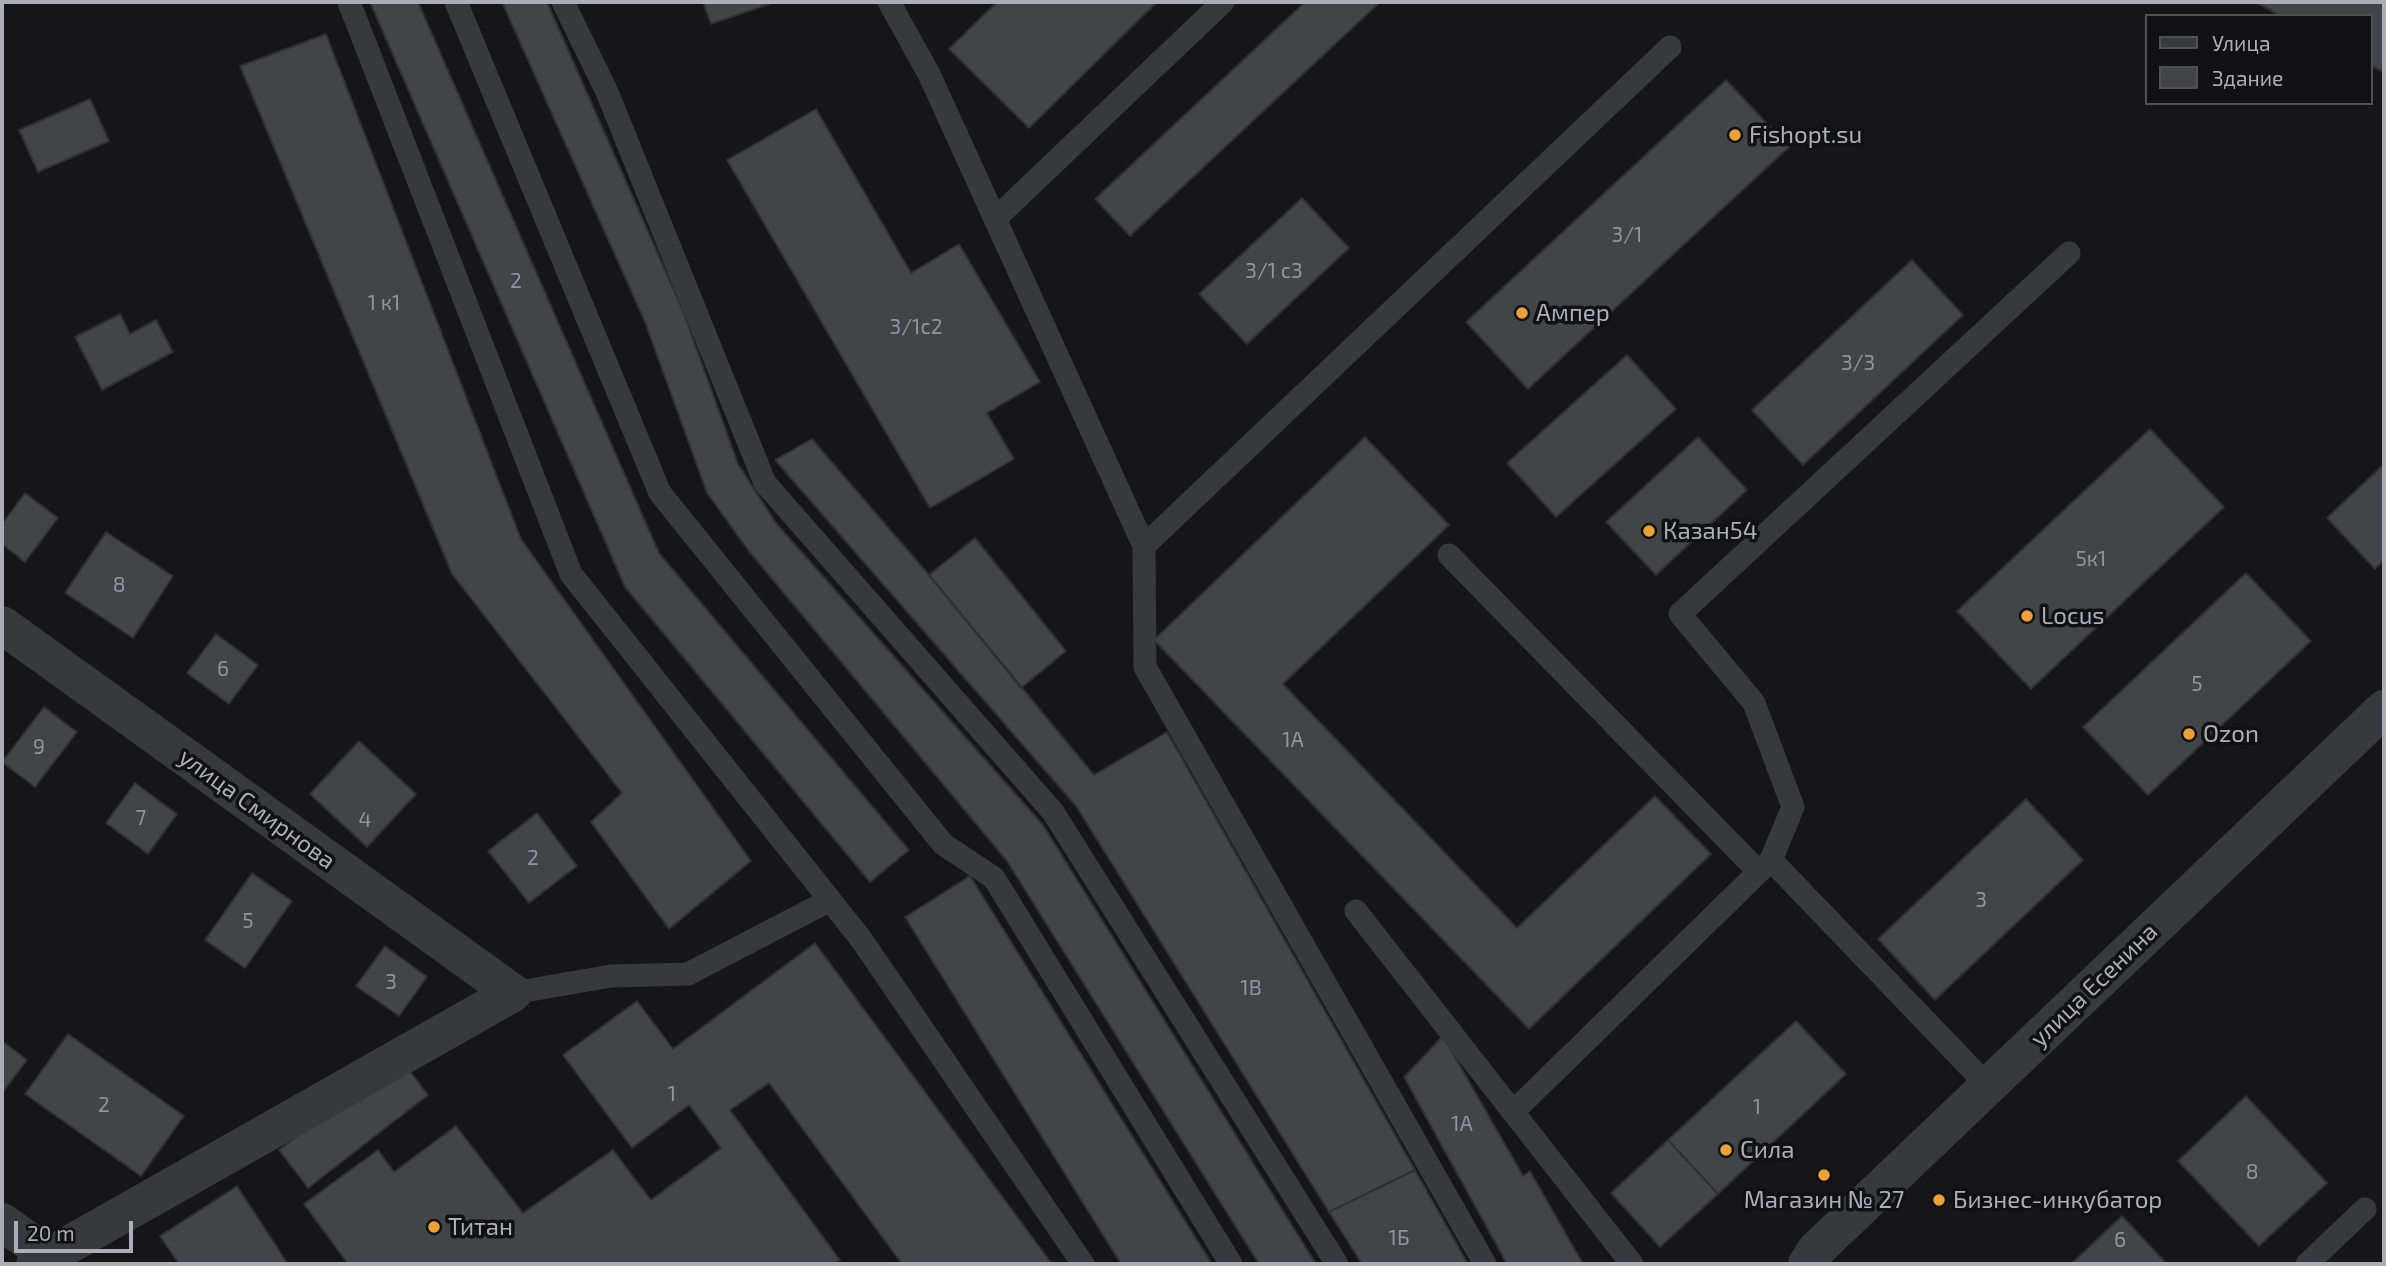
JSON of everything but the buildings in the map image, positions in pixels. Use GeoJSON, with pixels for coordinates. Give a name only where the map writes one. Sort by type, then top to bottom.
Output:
{"type":"FeatureCollection","features":[{"type":"Feature","properties":{"kind":"street","name":"улица Смирнова"},"geometry":{"type":"LineString","coordinates":[[2,625],[513,993]]}},
{"type":"Feature","properties":{"kind":"street","name":"улица Есенина"},"geometry":{"type":"LineString","coordinates":[[1807,1264],[1816,1250],[2384,709]]}},
{"type":"Feature","properties":{"kind":"street"},"geometry":{"type":"LineString","coordinates":[[2,1222],[41,1260],[513,993]]}},
{"type":"Feature","properties":{"kind":"lane"},"geometry":{"type":"LineString","coordinates":[[349,2],[571,574],[861,939],[1083,1264]]}},
{"type":"Feature","properties":{"kind":"lane"},"geometry":{"type":"LineString","coordinates":[[456,2],[660,493],[943,844],[995,878],[1231,1264]]}},
{"type":"Feature","properties":{"kind":"lane"},"geometry":{"type":"LineString","coordinates":[[563,2],[607,92],[765,483],[1053,812],[1337,1264]]}},
{"type":"Feature","properties":{"kind":"lane"},"geometry":{"type":"LineString","coordinates":[[889,2],[929,74],[1144,546],[1145,667],[1485,1264]]}},
{"type":"Feature","properties":{"kind":"lane"},"geometry":{"type":"LineString","coordinates":[[995,219],[1223,2]]}},
{"type":"Feature","properties":{"kind":"lane"},"geometry":{"type":"LineString","coordinates":[[1144,546],[1670,47]]}},
{"type":"Feature","properties":{"kind":"lane"},"geometry":{"type":"LineString","coordinates":[[1513,1112],[1765,866],[1793,807],[1754,703],[1680,614],[2069,253]]}},
{"type":"Feature","properties":{"kind":"lane"},"geometry":{"type":"LineString","coordinates":[[1449,555],[1988,1086]]}},
{"type":"Feature","properties":{"kind":"lane"},"geometry":{"type":"LineString","coordinates":[[513,993],[611,976],[688,974],[830,900]]}},
{"type":"Feature","properties":{"kind":"lane"},"geometry":{"type":"LineString","coordinates":[[1356,911],[1632,1264]]}},
{"type":"Feature","properties":{"kind":"lane"},"geometry":{"type":"LineString","coordinates":[[2307,1264],[2365,1209]]}},
{"type":"Feature","properties":{"kind":"place","name":"Fishopt.su"},"geometry":{"type":"Point","coordinates":[1735,135]}},
{"type":"Feature","properties":{"kind":"place","name":"Ампер"},"geometry":{"type":"Point","coordinates":[1522,313]}},
{"type":"Feature","properties":{"kind":"place","name":"Казан54"},"geometry":{"type":"Point","coordinates":[1649,531]}},
{"type":"Feature","properties":{"kind":"place","name":"Locus"},"geometry":{"type":"Point","coordinates":[2027,616]}},
{"type":"Feature","properties":{"kind":"place","name":"Ozon"},"geometry":{"type":"Point","coordinates":[2189,734]}},
{"type":"Feature","properties":{"kind":"place","name":"Сила"},"geometry":{"type":"Point","coordinates":[1726,1150]}},
{"type":"Feature","properties":{"kind":"place","name":"Магазин № 27"},"geometry":{"type":"Point","coordinates":[1824,1175]}},
{"type":"Feature","properties":{"kind":"place","name":"Бизнес-инкубатор"},"geometry":{"type":"Point","coordinates":[1939,1200]}},
{"type":"Feature","properties":{"kind":"place","name":"Титан"},"geometry":{"type":"Point","coordinates":[434,1227]}}]}
